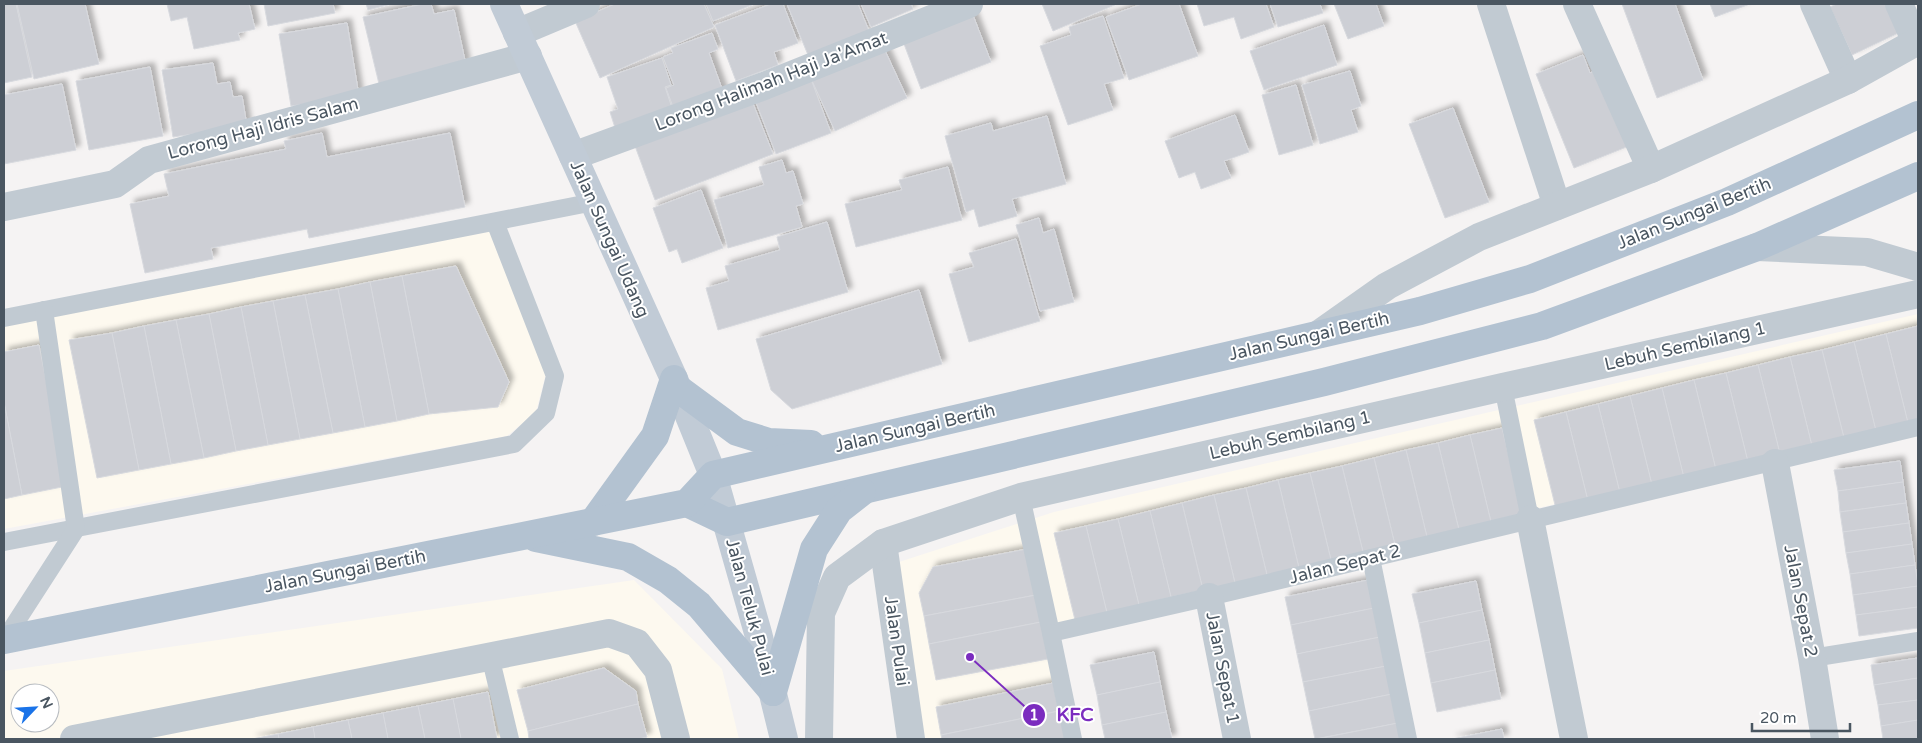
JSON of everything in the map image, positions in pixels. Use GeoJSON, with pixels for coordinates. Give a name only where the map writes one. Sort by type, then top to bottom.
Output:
{"type":"FeatureCollection","features":[{"type":"Feature","properties":{"kind":"main road","name":"Jalan Sungai Bertih"},"geometry":{"type":"LineString","coordinates":[[714,476],[1420,311],[1530,279],[1727,202],[1918,115]]}},
{"type":"Feature","properties":{"kind":"main road"},"geometry":{"type":"LineString","coordinates":[[714,476],[687,503],[727,522],[1324,382],[1542,326],[1757,247],[1918,176]]}},
{"type":"Feature","properties":{"kind":"main road"},"geometry":{"type":"LineString","coordinates":[[593,522],[654,436],[675,383],[737,432],[769,442],[851,443]]}},
{"type":"Feature","properties":{"kind":"main road"},"geometry":{"type":"LineString","coordinates":[[773,692],[814,549],[839,510],[865,489]]}},
{"type":"Feature","properties":{"kind":"main road","name":"Jalan Sungai Bertih"},"geometry":{"type":"LineString","coordinates":[[5,639],[687,503]]}},
{"type":"Feature","properties":{"kind":"main road"},"geometry":{"type":"LineString","coordinates":[[524,536],[628,557],[668,580],[699,605],[773,692]]}},
{"type":"Feature","properties":{"kind":"street","name":"Jalan Sungai Udang"},"geometry":{"type":"LineString","coordinates":[[504,4],[675,383],[714,476]]}},
{"type":"Feature","properties":{"kind":"street","name":"Lorong Haji Idris Salam"},"geometry":{"type":"LineString","coordinates":[[4,207],[115,184],[149,160],[522,45],[586,4]]}},
{"type":"Feature","properties":{"kind":"street","name":"Lorong Halimah Haji Ja'Amat"},"geometry":{"type":"LineString","coordinates":[[573,156],[764,86],[969,4]]}},
{"type":"Feature","properties":{"kind":"street"},"geometry":{"type":"LineString","coordinates":[[1491,4],[1557,206]]}},
{"type":"Feature","properties":{"kind":"street"},"geometry":{"type":"LineString","coordinates":[[1577,4],[1651,169]]}},
{"type":"Feature","properties":{"kind":"street"},"geometry":{"type":"LineString","coordinates":[[1814,4],[1848,80]]}},
{"type":"Feature","properties":{"kind":"street"},"geometry":{"type":"LineString","coordinates":[[1319,334],[1396,282],[1479,237],[1651,169],[1848,80],[1917,41],[1899,4]]}},
{"type":"Feature","properties":{"kind":"street"},"geometry":{"type":"LineString","coordinates":[[1757,247],[1867,252],[1918,267]]}},
{"type":"Feature","properties":{"kind":"street","name":"Lebuh Sembilang 1"},"geometry":{"type":"LineString","coordinates":[[819,739],[821,613],[837,577],[883,543],[1020,497],[1918,294]]}},
{"type":"Feature","properties":{"kind":"street","name":"Jalan Sepat 2"},"geometry":{"type":"LineString","coordinates":[[1775,463],[1812,658],[1825,739]]}},
{"type":"Feature","properties":{"kind":"street","name":"Jalan Teluk Pulai"},"geometry":{"type":"LineString","coordinates":[[714,476],[784,739]]}},
{"type":"Feature","properties":{"kind":"street"},"geometry":{"type":"LineString","coordinates":[[1530,520],[1574,739]]}},
{"type":"Feature","properties":{"kind":"street","name":"Jalan Pulai"},"geometry":{"type":"LineString","coordinates":[[883,543],[911,739]]}},
{"type":"Feature","properties":{"kind":"street","name":"Jalan Sepat 1"},"geometry":{"type":"LineString","coordinates":[[1209,597],[1237,739]]}},
{"type":"Feature","properties":{"kind":"street"},"geometry":{"type":"LineString","coordinates":[[74,739],[108,736],[609,633],[638,643],[658,670],[676,739]]}},
{"type":"Feature","properties":{"kind":"lane"},"geometry":{"type":"LineString","coordinates":[[4,318],[594,202]]}},
{"type":"Feature","properties":{"kind":"lane"},"geometry":{"type":"LineString","coordinates":[[4,542],[514,444],[546,413],[556,376],[495,222]]}},
{"type":"Feature","properties":{"kind":"lane"},"geometry":{"type":"LineString","coordinates":[[5,639],[76,529],[44,310]]}},
{"type":"Feature","properties":{"kind":"lane"},"geometry":{"type":"LineString","coordinates":[[1503,387],[1530,520]]}},
{"type":"Feature","properties":{"kind":"lane","name":"Jalan Sepat 2"},"geometry":{"type":"LineString","coordinates":[[1051,633],[1775,463],[1918,427]]}},
{"type":"Feature","properties":{"kind":"lane"},"geometry":{"type":"LineString","coordinates":[[1020,497],[1073,739]]}},
{"type":"Feature","properties":{"kind":"lane"},"geometry":{"type":"LineString","coordinates":[[1371,558],[1408,739]]}},
{"type":"Feature","properties":{"kind":"lane"},"geometry":{"type":"LineString","coordinates":[[1812,658],[1918,641]]}},
{"type":"Feature","properties":{"kind":"lane"},"geometry":{"type":"LineString","coordinates":[[490,656],[510,739]]}},
{"type":"Feature","properties":{"kind":"shaded area"},"geometry":{"type":"Polygon","coordinates":[[[489,231],[546,373],[536,412],[507,436],[4,529],[4,326],[489,231]]]}},
{"type":"Feature","properties":{"kind":"shaded area"},"geometry":{"type":"Polygon","coordinates":[[[1918,314],[1918,416],[1047,627],[1070,739],[924,739],[899,562],[1054,512],[1918,314]]]}},
{"type":"Feature","properties":{"kind":"shaded area"},"geometry":{"type":"Polygon","coordinates":[[[634,580],[722,669],[739,739],[4,739],[4,671],[634,580]]]}},
{"type":"Feature","properties":{"kind":"building"},"geometry":{"type":"Polygon","coordinates":[[[4,4],[16,4],[32,77],[4,83],[4,4]]]}},
{"type":"Feature","properties":{"kind":"building"},"geometry":{"type":"Polygon","coordinates":[[[17,4],[85,4],[99,64],[34,79],[17,4]]]}},
{"type":"Feature","properties":{"kind":"building"},"geometry":{"type":"Polygon","coordinates":[[[167,4],[249,4],[255,29],[238,33],[240,40],[194,49],[187,17],[171,21],[167,4]]]}},
{"type":"Feature","properties":{"kind":"building"},"geometry":{"type":"Polygon","coordinates":[[[264,4],[333,4],[335,13],[268,26],[264,4]]]}},
{"type":"Feature","properties":{"kind":"building"},"geometry":{"type":"Polygon","coordinates":[[[366,4],[391,4],[368,10],[366,4]]]}},
{"type":"Feature","properties":{"kind":"building"},"geometry":{"type":"Polygon","coordinates":[[[423,4],[431,4],[434,14],[454,10],[466,65],[379,84],[363,17],[423,4]]]}},
{"type":"Feature","properties":{"kind":"building"},"geometry":{"type":"Polygon","coordinates":[[[615,4],[704,4],[714,27],[600,78],[575,21],[615,4]]]}},
{"type":"Feature","properties":{"kind":"building"},"geometry":{"type":"Polygon","coordinates":[[[706,4],[754,4],[713,21],[706,4]]]}},
{"type":"Feature","properties":{"kind":"building"},"geometry":{"type":"Polygon","coordinates":[[[771,4],[783,4],[798,43],[774,52],[778,65],[736,81],[715,25],[771,4]]]}},
{"type":"Feature","properties":{"kind":"building"},"geometry":{"type":"Polygon","coordinates":[[[787,4],[858,4],[869,31],[808,55],[787,4]]]}},
{"type":"Feature","properties":{"kind":"building"},"geometry":{"type":"Polygon","coordinates":[[[861,4],[911,4],[913,9],[871,27],[861,4]]]}},
{"type":"Feature","properties":{"kind":"building"},"geometry":{"type":"Polygon","coordinates":[[[1042,4],[1117,4],[1053,31],[1042,4]]]}},
{"type":"Feature","properties":{"kind":"building"},"geometry":{"type":"Polygon","coordinates":[[[1142,4],[1179,4],[1198,56],[1129,80],[1106,17],[1142,4]]]}},
{"type":"Feature","properties":{"kind":"building"},"geometry":{"type":"Polygon","coordinates":[[[1197,4],[1266,4],[1274,27],[1241,39],[1234,17],[1204,26],[1197,4]]]}},
{"type":"Feature","properties":{"kind":"building"},"geometry":{"type":"Polygon","coordinates":[[[1270,4],[1320,4],[1323,13],[1278,27],[1270,4]]]}},
{"type":"Feature","properties":{"kind":"building"},"geometry":{"type":"Polygon","coordinates":[[[1334,4],[1376,4],[1384,26],[1348,39],[1334,4]]]}},
{"type":"Feature","properties":{"kind":"building"},"geometry":{"type":"Polygon","coordinates":[[[1622,4],[1675,4],[1703,80],[1657,98],[1622,4]]]}},
{"type":"Feature","properties":{"kind":"building"},"geometry":{"type":"Polygon","coordinates":[[[1710,4],[1750,4],[1715,17],[1710,4]]]}},
{"type":"Feature","properties":{"kind":"building"},"geometry":{"type":"Polygon","coordinates":[[[1837,4],[1898,4],[1909,28],[1852,55],[1830,7],[1837,4]]]}},
{"type":"Feature","properties":{"kind":"building"},"geometry":{"type":"Polygon","coordinates":[[[971,10],[991,62],[921,89],[901,36],[971,10]]]}},
{"type":"Feature","properties":{"kind":"building"},"geometry":{"type":"Polygon","coordinates":[[[1103,16],[1124,78],[1104,84],[1113,110],[1068,125],[1040,46],[1071,35],[1069,27],[1103,16]]]}},
{"type":"Feature","properties":{"kind":"building"},"geometry":{"type":"Polygon","coordinates":[[[347,23],[359,96],[291,106],[279,34],[347,23]]]}},
{"type":"Feature","properties":{"kind":"building"},"geometry":{"type":"Polygon","coordinates":[[[1324,25],[1337,65],[1264,90],[1250,51],[1324,25]]]}},
{"type":"Feature","properties":{"kind":"building"},"geometry":{"type":"Polygon","coordinates":[[[712,33],[718,49],[709,53],[725,97],[676,115],[666,88],[674,85],[663,57],[673,53],[671,48],[712,33]]]}},
{"type":"Feature","properties":{"kind":"building"},"geometry":{"type":"Polygon","coordinates":[[[881,42],[907,98],[835,131],[809,74],[881,42]]]}},
{"type":"Feature","properties":{"kind":"building"},"geometry":{"type":"Polygon","coordinates":[[[1583,55],[1590,73],[1599,69],[1629,146],[1574,168],[1536,74],[1583,55]]]}},
{"type":"Feature","properties":{"kind":"building"},"geometry":{"type":"Polygon","coordinates":[[[662,58],[671,85],[665,87],[673,111],[616,131],[610,112],[618,109],[607,77],[662,58]]]}},
{"type":"Feature","properties":{"kind":"building"},"geometry":{"type":"Polygon","coordinates":[[[213,63],[217,84],[230,82],[233,97],[242,96],[247,126],[173,137],[162,70],[213,63]]]}},
{"type":"Feature","properties":{"kind":"building"},"geometry":{"type":"Polygon","coordinates":[[[150,67],[163,136],[89,150],[76,81],[150,67]]]}},
{"type":"Feature","properties":{"kind":"building"},"geometry":{"type":"Polygon","coordinates":[[[808,71],[831,133],[776,154],[752,92],[808,71]]]}},
{"type":"Feature","properties":{"kind":"building"},"geometry":{"type":"Polygon","coordinates":[[[1350,71],[1361,106],[1351,110],[1358,132],[1320,144],[1302,85],[1350,71]]]}},
{"type":"Feature","properties":{"kind":"building"},"geometry":{"type":"Polygon","coordinates":[[[62,84],[76,150],[4,164],[4,95],[62,84]]]}},
{"type":"Feature","properties":{"kind":"building"},"geometry":{"type":"Polygon","coordinates":[[[1296,85],[1313,145],[1279,155],[1262,95],[1296,85]]]}},
{"type":"Feature","properties":{"kind":"building"},"geometry":{"type":"Polygon","coordinates":[[[752,101],[773,154],[655,200],[635,146],[752,101]]]}},
{"type":"Feature","properties":{"kind":"building"},"geometry":{"type":"Polygon","coordinates":[[[1453,108],[1489,202],[1445,218],[1409,124],[1453,108]]]}},
{"type":"Feature","properties":{"kind":"building"},"geometry":{"type":"Polygon","coordinates":[[[1235,115],[1249,152],[1224,161],[1231,178],[1201,189],[1195,172],[1179,178],[1165,141],[1235,115]]]}},
{"type":"Feature","properties":{"kind":"building"},"geometry":{"type":"Polygon","coordinates":[[[1047,116],[1066,184],[1012,199],[1017,216],[979,227],[974,209],[966,212],[945,136],[991,123],[993,131],[1047,116]]]}},
{"type":"Feature","properties":{"kind":"building"},"geometry":{"type":"Polygon","coordinates":[[[322,133],[327,157],[450,133],[465,207],[309,238],[307,229],[211,248],[213,259],[145,273],[130,204],[169,196],[164,174],[286,149],[284,141],[322,133]]]}},
{"type":"Feature","properties":{"kind":"building"},"geometry":{"type":"Polygon","coordinates":[[[782,160],[786,173],[793,171],[803,204],[796,206],[802,227],[728,248],[714,200],[764,185],[759,167],[782,160]]]}},
{"type":"Feature","properties":{"kind":"building"},"geometry":{"type":"Polygon","coordinates":[[[948,167],[962,220],[856,247],[845,204],[902,190],[899,180],[948,167]]]}},
{"type":"Feature","properties":{"kind":"building"},"geometry":{"type":"Polygon","coordinates":[[[701,190],[723,248],[682,263],[677,249],[669,252],[653,208],[701,190]]]}},
{"type":"Feature","properties":{"kind":"building"},"geometry":{"type":"Polygon","coordinates":[[[1039,218],[1043,233],[1054,229],[1074,302],[1040,311],[1016,225],[1039,218]]]}},
{"type":"Feature","properties":{"kind":"building"},"geometry":{"type":"Polygon","coordinates":[[[827,222],[848,292],[718,330],[706,288],[729,281],[725,266],[780,250],[777,237],[827,222]]]}},
{"type":"Feature","properties":{"kind":"building"},"geometry":{"type":"Polygon","coordinates":[[[1016,239],[1040,321],[969,342],[949,274],[974,267],[969,253],[1016,239]]]}},
{"type":"Feature","properties":{"kind":"building"},"geometry":{"type":"Polygon","coordinates":[[[456,266],[509,382],[498,407],[429,414],[402,276],[456,266]]]}},
{"type":"Feature","properties":{"kind":"building"},"geometry":{"type":"Polygon","coordinates":[[[402,276],[429,414],[397,421],[370,282],[402,276]]]}},
{"type":"Feature","properties":{"kind":"building"},"geometry":{"type":"Polygon","coordinates":[[[370,282],[397,421],[365,427],[338,289],[370,282]]]}},
{"type":"Feature","properties":{"kind":"building"},"geometry":{"type":"Polygon","coordinates":[[[338,289],[365,427],[333,433],[305,295],[338,289]]]}},
{"type":"Feature","properties":{"kind":"building"},"geometry":{"type":"Polygon","coordinates":[[[919,290],[942,364],[792,409],[771,390],[756,339],[919,290]]]}},
{"type":"Feature","properties":{"kind":"building"},"geometry":{"type":"Polygon","coordinates":[[[305,295],[333,433],[300,439],[273,301],[305,295]]]}},
{"type":"Feature","properties":{"kind":"building"},"geometry":{"type":"Polygon","coordinates":[[[273,301],[300,439],[268,445],[241,307],[273,301]]]}},
{"type":"Feature","properties":{"kind":"building"},"geometry":{"type":"Polygon","coordinates":[[[241,307],[268,445],[236,451],[209,314],[241,307]]]}},
{"type":"Feature","properties":{"kind":"building"},"geometry":{"type":"Polygon","coordinates":[[[209,314],[236,451],[204,458],[176,320],[209,314]]]}},
{"type":"Feature","properties":{"kind":"building"},"geometry":{"type":"Polygon","coordinates":[[[176,320],[204,458],[171,464],[144,326],[176,320]]]}},
{"type":"Feature","properties":{"kind":"building"},"geometry":{"type":"Polygon","coordinates":[[[144,326],[171,464],[139,470],[112,333],[144,326]]]}},
{"type":"Feature","properties":{"kind":"building"},"geometry":{"type":"Polygon","coordinates":[[[1918,326],[1918,420],[1908,423],[1886,334],[1918,326]]]}},
{"type":"Feature","properties":{"kind":"building"},"geometry":{"type":"Polygon","coordinates":[[[112,333],[139,470],[97,478],[69,340],[112,333]]]}},
{"type":"Feature","properties":{"kind":"building"},"geometry":{"type":"Polygon","coordinates":[[[1886,334],[1908,423],[1876,431],[1854,342],[1886,334]]]}},
{"type":"Feature","properties":{"kind":"building"},"geometry":{"type":"Polygon","coordinates":[[[1854,342],[1876,431],[1844,438],[1822,350],[1854,342]]]}},
{"type":"Feature","properties":{"kind":"building"},"geometry":{"type":"Polygon","coordinates":[[[39,345],[67,486],[22,495],[4,402],[4,352],[39,345]]]}},
{"type":"Feature","properties":{"kind":"building"},"geometry":{"type":"Polygon","coordinates":[[[1822,350],[1844,438],[1812,446],[1790,357],[1822,350]]]}},
{"type":"Feature","properties":{"kind":"building"},"geometry":{"type":"Polygon","coordinates":[[[1790,357],[1812,446],[1780,454],[1758,365],[1790,357]]]}},
{"type":"Feature","properties":{"kind":"building"},"geometry":{"type":"Polygon","coordinates":[[[1758,365],[1780,454],[1748,462],[1726,373],[1758,365]]]}},
{"type":"Feature","properties":{"kind":"building"},"geometry":{"type":"Polygon","coordinates":[[[1726,373],[1748,462],[1716,470],[1694,380],[1726,373]]]}},
{"type":"Feature","properties":{"kind":"building"},"geometry":{"type":"Polygon","coordinates":[[[1694,380],[1716,470],[1684,478],[1662,388],[1694,380]]]}},
{"type":"Feature","properties":{"kind":"building"},"geometry":{"type":"Polygon","coordinates":[[[1662,388],[1684,478],[1652,485],[1630,396],[1662,388]]]}},
{"type":"Feature","properties":{"kind":"building"},"geometry":{"type":"Polygon","coordinates":[[[1630,396],[1652,485],[1620,493],[1598,404],[1630,396]]]}},
{"type":"Feature","properties":{"kind":"building"},"geometry":{"type":"Polygon","coordinates":[[[4,402],[22,495],[4,499],[4,402]]]}},
{"type":"Feature","properties":{"kind":"building"},"geometry":{"type":"Polygon","coordinates":[[[1598,404],[1620,493],[1588,501],[1566,412],[1598,404]]]}},
{"type":"Feature","properties":{"kind":"building"},"geometry":{"type":"Polygon","coordinates":[[[1566,412],[1588,501],[1556,509],[1534,420],[1566,412]]]}},
{"type":"Feature","properties":{"kind":"building"},"geometry":{"type":"Polygon","coordinates":[[[1502,428],[1523,515],[1491,522],[1470,435],[1502,428]]]}},
{"type":"Feature","properties":{"kind":"building"},"geometry":{"type":"Polygon","coordinates":[[[1470,435],[1491,522],[1459,530],[1438,443],[1470,435]]]}},
{"type":"Feature","properties":{"kind":"building"},"geometry":{"type":"Polygon","coordinates":[[[1438,443],[1459,530],[1427,537],[1406,450],[1438,443]]]}},
{"type":"Feature","properties":{"kind":"building"},"geometry":{"type":"Polygon","coordinates":[[[1406,450],[1427,537],[1395,545],[1374,458],[1406,450]]]}},
{"type":"Feature","properties":{"kind":"building"},"geometry":{"type":"Polygon","coordinates":[[[1374,458],[1395,545],[1363,552],[1342,466],[1374,458]]]}},
{"type":"Feature","properties":{"kind":"building"},"geometry":{"type":"Polygon","coordinates":[[[1900,461],[1903,482],[1838,491],[1834,470],[1900,461]]]}},
{"type":"Feature","properties":{"kind":"building"},"geometry":{"type":"Polygon","coordinates":[[[1342,466],[1363,552],[1331,560],[1310,473],[1342,466]]]}},
{"type":"Feature","properties":{"kind":"building"},"geometry":{"type":"Polygon","coordinates":[[[1310,473],[1331,560],[1299,568],[1278,480],[1310,473]]]}},
{"type":"Feature","properties":{"kind":"building"},"geometry":{"type":"Polygon","coordinates":[[[1278,480],[1299,568],[1267,575],[1246,488],[1278,480]]]}},
{"type":"Feature","properties":{"kind":"building"},"geometry":{"type":"Polygon","coordinates":[[[1903,482],[1906,503],[1840,512],[1838,491],[1903,482]]]}},
{"type":"Feature","properties":{"kind":"building"},"geometry":{"type":"Polygon","coordinates":[[[1246,488],[1267,575],[1235,583],[1214,495],[1246,488]]]}},
{"type":"Feature","properties":{"kind":"building"},"geometry":{"type":"Polygon","coordinates":[[[1214,495],[1235,583],[1203,590],[1182,503],[1214,495]]]}},
{"type":"Feature","properties":{"kind":"building"},"geometry":{"type":"Polygon","coordinates":[[[1182,503],[1203,590],[1171,597],[1150,511],[1182,503]]]}},
{"type":"Feature","properties":{"kind":"building"},"geometry":{"type":"Polygon","coordinates":[[[1906,503],[1909,523],[1843,532],[1840,512],[1906,503]]]}},
{"type":"Feature","properties":{"kind":"building"},"geometry":{"type":"Polygon","coordinates":[[[1150,511],[1171,597],[1139,605],[1118,519],[1150,511]]]}},
{"type":"Feature","properties":{"kind":"building"},"geometry":{"type":"Polygon","coordinates":[[[1118,519],[1139,605],[1107,613],[1086,526],[1118,519]]]}},
{"type":"Feature","properties":{"kind":"building"},"geometry":{"type":"Polygon","coordinates":[[[1909,523],[1912,544],[1846,553],[1843,532],[1909,523]]]}},
{"type":"Feature","properties":{"kind":"building"},"geometry":{"type":"Polygon","coordinates":[[[1086,526],[1107,613],[1075,620],[1054,533],[1086,526]]]}},
{"type":"Feature","properties":{"kind":"building"},"geometry":{"type":"Polygon","coordinates":[[[1912,544],[1915,565],[1850,574],[1846,553],[1912,544]]]}},
{"type":"Feature","properties":{"kind":"building"},"geometry":{"type":"Polygon","coordinates":[[[1027,549],[1036,595],[924,616],[919,593],[933,567],[1027,549]]]}},
{"type":"Feature","properties":{"kind":"building"},"geometry":{"type":"Polygon","coordinates":[[[1915,565],[1918,586],[1853,595],[1850,574],[1915,565]]]}},
{"type":"Feature","properties":{"kind":"building"},"geometry":{"type":"Polygon","coordinates":[[[1368,580],[1374,608],[1291,625],[1285,597],[1368,580]]]}},
{"type":"Feature","properties":{"kind":"building"},"geometry":{"type":"Polygon","coordinates":[[[1476,581],[1482,610],[1419,623],[1412,594],[1476,581]]]}},
{"type":"Feature","properties":{"kind":"building"},"geometry":{"type":"Polygon","coordinates":[[[1918,586],[1918,607],[1856,615],[1853,595],[1918,586]]]}},
{"type":"Feature","properties":{"kind":"building"},"geometry":{"type":"Polygon","coordinates":[[[1036,595],[1041,622],[929,644],[924,616],[1036,595]]]}},
{"type":"Feature","properties":{"kind":"building"},"geometry":{"type":"Polygon","coordinates":[[[1918,607],[1918,628],[1859,636],[1856,615],[1918,607]]]}},
{"type":"Feature","properties":{"kind":"building"},"geometry":{"type":"Polygon","coordinates":[[[1374,608],[1380,637],[1297,654],[1291,625],[1374,608]]]}},
{"type":"Feature","properties":{"kind":"building"},"geometry":{"type":"Polygon","coordinates":[[[1482,610],[1489,640],[1425,653],[1419,623],[1482,610]]]}},
{"type":"Feature","properties":{"kind":"building"},"geometry":{"type":"Polygon","coordinates":[[[1041,622],[1048,659],[936,680],[929,644],[1041,622]]]}},
{"type":"Feature","properties":{"kind":"building"},"geometry":{"type":"Polygon","coordinates":[[[1380,637],[1386,666],[1303,682],[1297,654],[1380,637]]]}},
{"type":"Feature","properties":{"kind":"building"},"geometry":{"type":"Polygon","coordinates":[[[1489,640],[1495,670],[1431,683],[1425,653],[1489,640]]]}},
{"type":"Feature","properties":{"kind":"building"},"geometry":{"type":"Polygon","coordinates":[[[1154,652],[1160,682],[1097,695],[1090,665],[1154,652]]]}},
{"type":"Feature","properties":{"kind":"building"},"geometry":{"type":"Polygon","coordinates":[[[1918,658],[1918,678],[1874,685],[1871,665],[1918,658]]]}},
{"type":"Feature","properties":{"kind":"building"},"geometry":{"type":"Polygon","coordinates":[[[1386,666],[1392,694],[1309,711],[1303,682],[1386,666]]]}},
{"type":"Feature","properties":{"kind":"building"},"geometry":{"type":"Polygon","coordinates":[[[604,668],[636,691],[638,704],[528,731],[517,690],[604,668]]]}},
{"type":"Feature","properties":{"kind":"building"},"geometry":{"type":"Polygon","coordinates":[[[1495,670],[1501,699],[1437,712],[1431,683],[1495,670]]]}},
{"type":"Feature","properties":{"kind":"building"},"geometry":{"type":"Polygon","coordinates":[[[1918,678],[1918,700],[1878,705],[1874,685],[1918,678]]]}},
{"type":"Feature","properties":{"kind":"building"},"geometry":{"type":"Polygon","coordinates":[[[1160,682],[1166,712],[1102,725],[1097,695],[1160,682]]]}},
{"type":"Feature","properties":{"kind":"building"},"geometry":{"type":"Polygon","coordinates":[[[1053,683],[1059,711],[941,735],[936,707],[1053,683]]]}},
{"type":"Feature","properties":{"kind":"building"},"geometry":{"type":"Polygon","coordinates":[[[488,692],[497,739],[461,739],[453,699],[488,692]]]}},
{"type":"Feature","properties":{"kind":"building"},"geometry":{"type":"Polygon","coordinates":[[[1392,694],[1398,723],[1315,739],[1309,711],[1392,694]]]}},
{"type":"Feature","properties":{"kind":"building"},"geometry":{"type":"Polygon","coordinates":[[[453,699],[461,739],[425,739],[418,706],[453,699]]]}},
{"type":"Feature","properties":{"kind":"building"},"geometry":{"type":"Polygon","coordinates":[[[1918,700],[1918,720],[1881,726],[1878,705],[1918,700]]]}},
{"type":"Feature","properties":{"kind":"building"},"geometry":{"type":"Polygon","coordinates":[[[638,704],[647,737],[638,739],[529,739],[528,731],[638,704]]]}},
{"type":"Feature","properties":{"kind":"building"},"geometry":{"type":"Polygon","coordinates":[[[418,706],[425,739],[388,739],[383,713],[418,706]]]}},
{"type":"Feature","properties":{"kind":"building"},"geometry":{"type":"Polygon","coordinates":[[[1059,711],[1065,739],[942,739],[941,735],[1059,711]]]}},
{"type":"Feature","properties":{"kind":"building"},"geometry":{"type":"Polygon","coordinates":[[[1166,712],[1172,739],[1105,739],[1102,725],[1166,712]]]}},
{"type":"Feature","properties":{"kind":"building"},"geometry":{"type":"Polygon","coordinates":[[[383,713],[388,739],[352,739],[348,720],[383,713]]]}},
{"type":"Feature","properties":{"kind":"building"},"geometry":{"type":"Polygon","coordinates":[[[348,720],[352,739],[315,739],[313,727],[348,720]]]}},
{"type":"Feature","properties":{"kind":"building"},"geometry":{"type":"Polygon","coordinates":[[[1918,720],[1918,739],[1883,739],[1881,726],[1918,720]]]}},
{"type":"Feature","properties":{"kind":"building"},"geometry":{"type":"Polygon","coordinates":[[[1398,723],[1402,739],[1317,739],[1398,723]]]}},
{"type":"Feature","properties":{"kind":"building"},"geometry":{"type":"Polygon","coordinates":[[[313,727],[315,739],[279,739],[278,734],[313,727]]]}},
{"type":"Feature","properties":{"kind":"building"},"geometry":{"type":"Polygon","coordinates":[[[1502,729],[1504,739],[1452,739],[1502,729]]]}},
{"type":"Feature","properties":{"kind":"building"},"geometry":{"type":"Polygon","coordinates":[[[278,734],[279,739],[252,739],[278,734]]]}},
{"type":"Feature","properties":{"kind":"place","name":"KFC"},"geometry":{"type":"Point","coordinates":[970,657]}}]}
